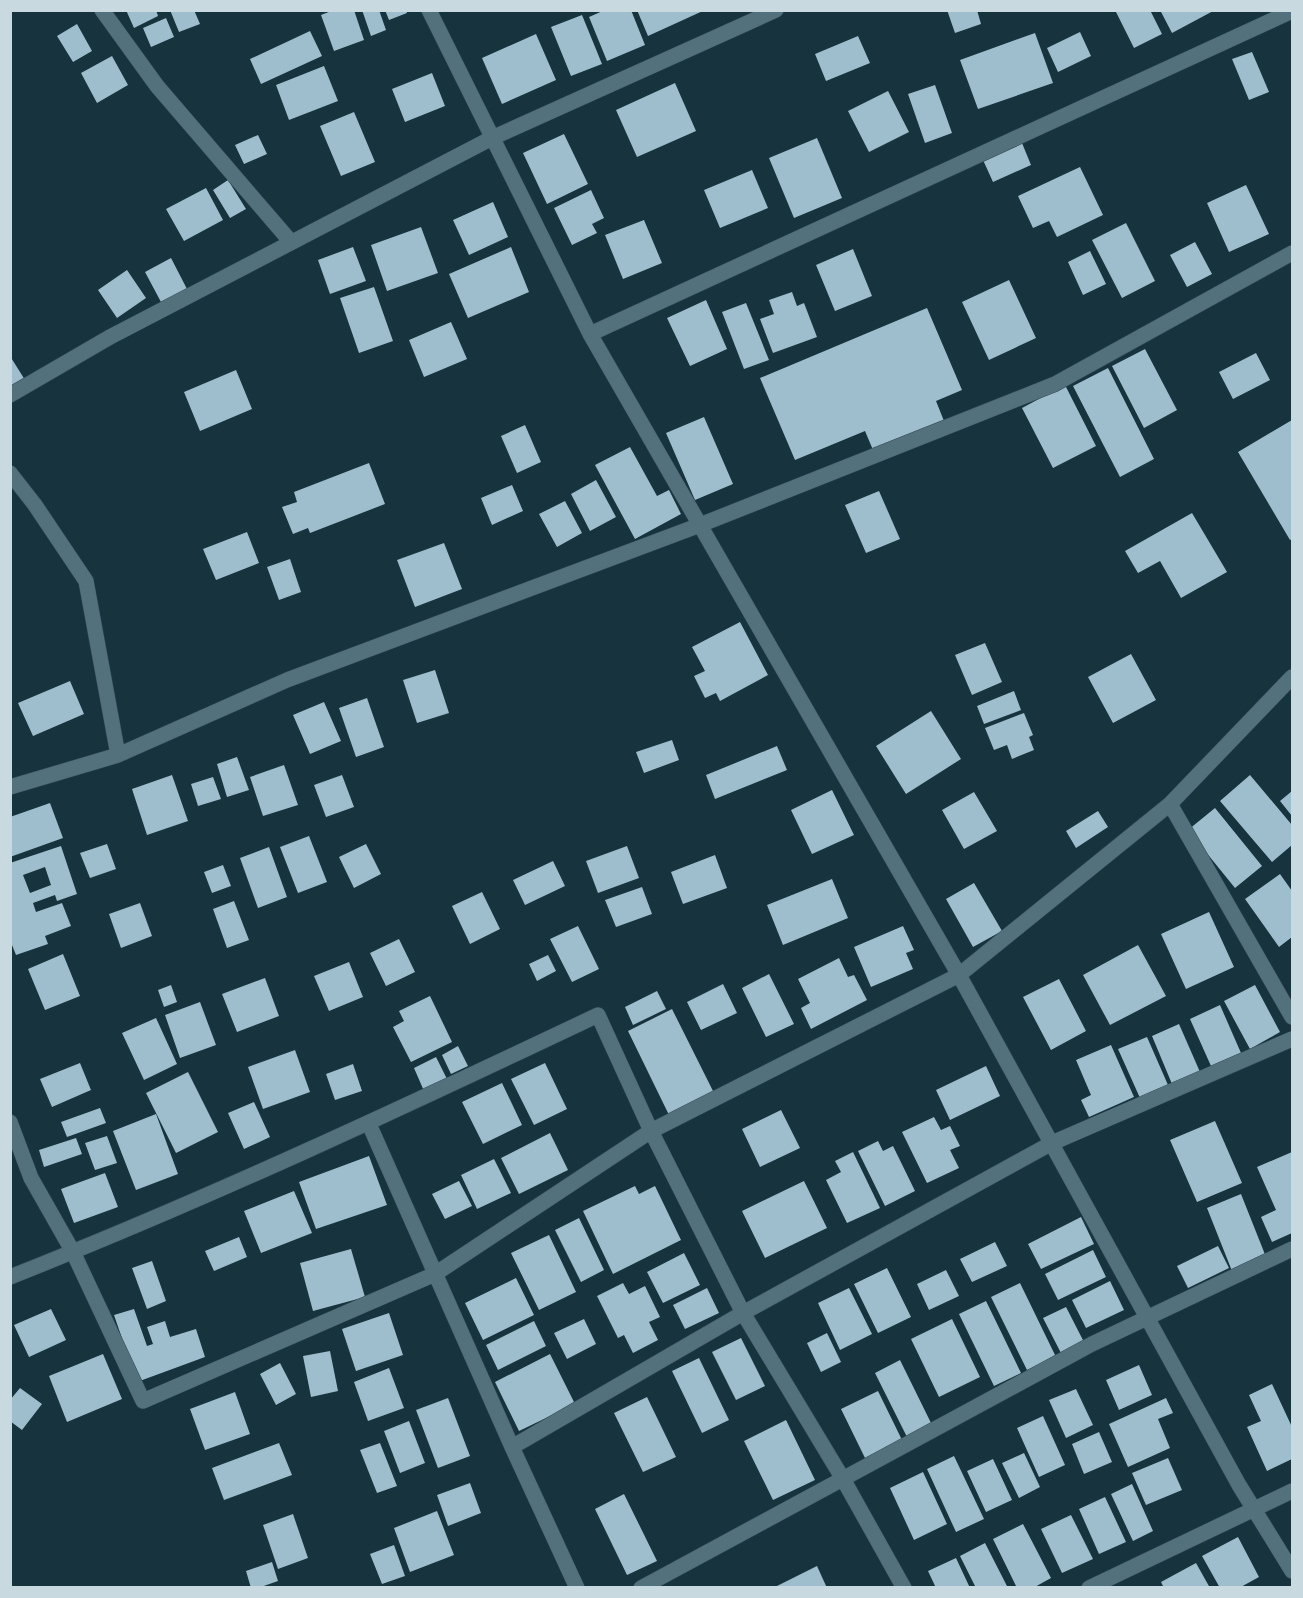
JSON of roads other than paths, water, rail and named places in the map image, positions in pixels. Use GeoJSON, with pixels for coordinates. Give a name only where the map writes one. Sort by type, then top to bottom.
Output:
{"type":"FeatureCollection","features":[{"type":"Feature","properties":{"kind":"street"},"geometry":{"type":"LineString","coordinates":[[102,10],[157,86],[291,243]]}},
{"type":"Feature","properties":{"kind":"street"},"geometry":{"type":"LineString","coordinates":[[429,10],[590,334],[959,975],[1239,1485],[1293,1571]]}},
{"type":"Feature","properties":{"kind":"street"},"geometry":{"type":"LineString","coordinates":[[10,395],[110,337],[492,138],[776,10]]}},
{"type":"Feature","properties":{"kind":"street"},"geometry":{"type":"LineString","coordinates":[[590,334],[1293,11]]}},
{"type":"Feature","properties":{"kind":"street"},"geometry":{"type":"LineString","coordinates":[[10,787],[118,755],[288,680],[700,525],[1055,384],[1293,253]]}},
{"type":"Feature","properties":{"kind":"street"},"geometry":{"type":"LineString","coordinates":[[10,473],[35,505],[86,581],[118,755]]}},
{"type":"Feature","properties":{"kind":"street"},"geometry":{"type":"LineString","coordinates":[[10,1122],[31,1178],[73,1252],[143,1401],[435,1274],[651,1131],[959,975],[1170,804],[1293,677]]}},
{"type":"Feature","properties":{"kind":"street"},"geometry":{"type":"LineString","coordinates":[[1170,804],[1293,1017]]}},
{"type":"Feature","properties":{"kind":"street"},"geometry":{"type":"LineString","coordinates":[[10,1277],[369,1124],[598,1015],[651,1131],[743,1313],[843,1479],[904,1587]]}},
{"type":"Feature","properties":{"kind":"street"},"geometry":{"type":"LineString","coordinates":[[512,1447],[743,1313],[1052,1143],[1293,1039]]}},
{"type":"Feature","properties":{"kind":"street"},"geometry":{"type":"LineString","coordinates":[[369,1124],[512,1447],[577,1587]]}},
{"type":"Feature","properties":{"kind":"street"},"geometry":{"type":"LineString","coordinates":[[641,1587],[1092,1344],[1293,1250]]}},
{"type":"Feature","properties":{"kind":"street"},"geometry":{"type":"LineString","coordinates":[[1089,1587],[1293,1491]]}}]}
